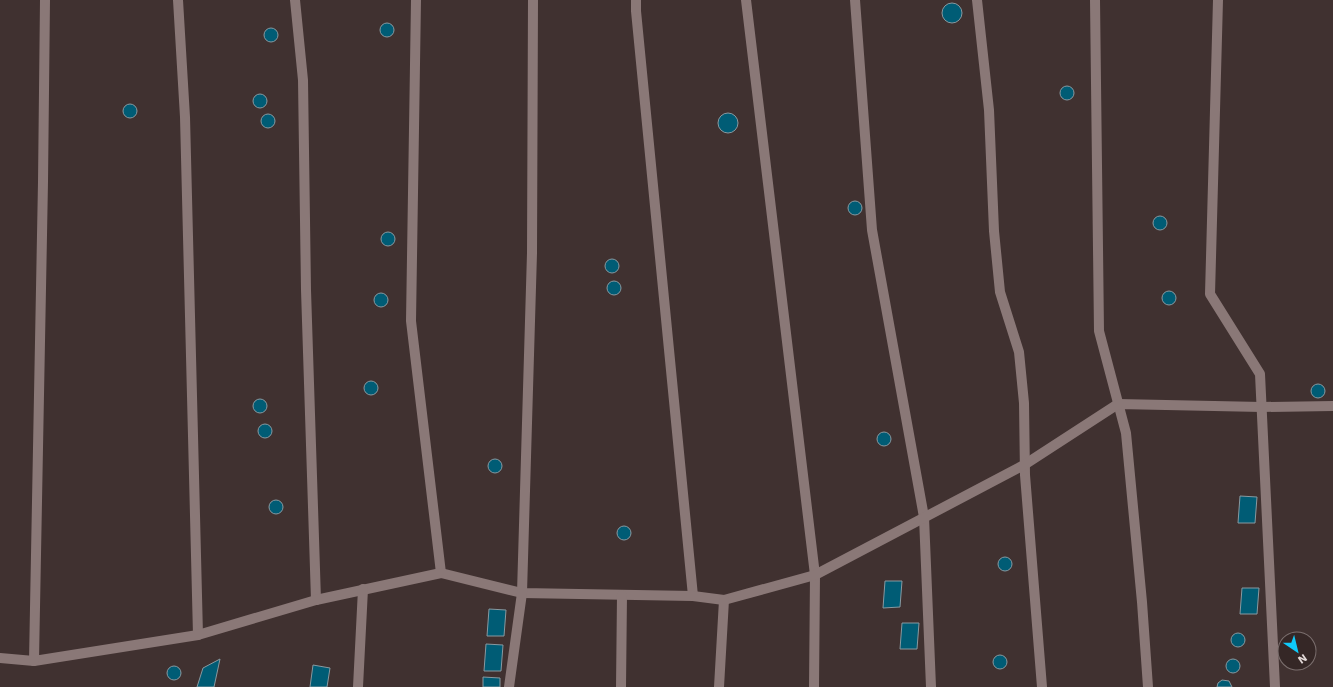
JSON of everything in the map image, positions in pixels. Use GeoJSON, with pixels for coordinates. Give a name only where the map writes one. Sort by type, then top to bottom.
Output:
{"type":"FeatureCollection","features":[{"type":"Feature","properties":{"kind":"street"},"geometry":{"type":"LineString","coordinates":[[34,661],[43,190],[44,0]]}},
{"type":"Feature","properties":{"kind":"street"},"geometry":{"type":"LineString","coordinates":[[178,0],[185,117],[198,635]]}},
{"type":"Feature","properties":{"kind":"street"},"geometry":{"type":"LineString","coordinates":[[295,0],[302,80],[306,298],[316,600]]}},
{"type":"Feature","properties":{"kind":"street"},"geometry":{"type":"LineString","coordinates":[[416,0],[411,321],[441,573]]}},
{"type":"Feature","properties":{"kind":"street"},"geometry":{"type":"LineString","coordinates":[[509,687],[522,593],[532,253],[533,0]]}},
{"type":"Feature","properties":{"kind":"street"},"geometry":{"type":"LineString","coordinates":[[636,0],[693,596]]}},
{"type":"Feature","properties":{"kind":"street"},"geometry":{"type":"LineString","coordinates":[[746,0],[815,575],[814,687]]}},
{"type":"Feature","properties":{"kind":"street"},"geometry":{"type":"LineString","coordinates":[[855,0],[872,230],[924,517],[931,687]]}},
{"type":"Feature","properties":{"kind":"street"},"geometry":{"type":"LineString","coordinates":[[977,0],[989,110],[994,231],[998,276],[1000,292],[1019,352],[1024,403],[1024,465],[1042,687]]}},
{"type":"Feature","properties":{"kind":"street"},"geometry":{"type":"LineString","coordinates":[[1095,0],[1099,331],[1126,433],[1142,602],[1148,687]]}},
{"type":"Feature","properties":{"kind":"street"},"geometry":{"type":"LineString","coordinates":[[1218,0],[1210,294],[1260,374],[1275,687]]}},
{"type":"Feature","properties":{"kind":"street"},"geometry":{"type":"LineString","coordinates":[[0,658],[34,661],[198,635],[316,600],[441,573],[522,593],[693,596],[724,600],[815,575],[1024,465],[1118,404],[1262,407],[1333,406]]}},
{"type":"Feature","properties":{"kind":"street"},"geometry":{"type":"LineString","coordinates":[[358,687],[363,589]]}},
{"type":"Feature","properties":{"kind":"street"},"geometry":{"type":"LineString","coordinates":[[621,687],[622,595]]}},
{"type":"Feature","properties":{"kind":"street"},"geometry":{"type":"LineString","coordinates":[[719,687],[724,600]]}},
{"type":"Feature","properties":{"kind":"building"},"geometry":{"type":"Polygon","coordinates":[[[952,3],[959,6],[962,13],[959,20],[952,23],[945,20],[942,13],[945,6],[952,3]]]}},
{"type":"Feature","properties":{"kind":"building"},"geometry":{"type":"Polygon","coordinates":[[[384,23],[390,23],[394,27],[394,33],[390,37],[384,37],[380,33],[380,27],[384,23]]]}},
{"type":"Feature","properties":{"kind":"building"},"geometry":{"type":"Polygon","coordinates":[[[268,28],[274,28],[278,32],[278,38],[274,42],[268,42],[264,38],[264,32],[268,28]]]}},
{"type":"Feature","properties":{"kind":"building"},"geometry":{"type":"Polygon","coordinates":[[[1064,86],[1070,86],[1074,90],[1074,96],[1070,100],[1064,100],[1060,96],[1060,90],[1064,86]]]}},
{"type":"Feature","properties":{"kind":"building"},"geometry":{"type":"Polygon","coordinates":[[[257,94],[263,94],[267,98],[267,104],[263,108],[257,108],[253,104],[253,98],[257,94]]]}},
{"type":"Feature","properties":{"kind":"building"},"geometry":{"type":"Polygon","coordinates":[[[127,104],[133,104],[137,108],[137,114],[133,118],[127,118],[123,114],[123,108],[127,104]]]}},
{"type":"Feature","properties":{"kind":"building"},"geometry":{"type":"Polygon","coordinates":[[[728,113],[735,116],[738,123],[735,130],[728,133],[721,130],[718,123],[721,116],[728,113]]]}},
{"type":"Feature","properties":{"kind":"building"},"geometry":{"type":"Polygon","coordinates":[[[265,114],[271,114],[275,118],[275,124],[271,128],[265,128],[261,124],[261,118],[265,114]]]}},
{"type":"Feature","properties":{"kind":"building"},"geometry":{"type":"Polygon","coordinates":[[[852,201],[858,201],[862,205],[862,211],[858,215],[852,215],[848,211],[848,205],[852,201]]]}},
{"type":"Feature","properties":{"kind":"building"},"geometry":{"type":"Polygon","coordinates":[[[1157,216],[1163,216],[1167,220],[1167,226],[1163,230],[1157,230],[1153,226],[1153,220],[1157,216]]]}},
{"type":"Feature","properties":{"kind":"building"},"geometry":{"type":"Polygon","coordinates":[[[385,232],[391,232],[395,236],[395,242],[391,246],[385,246],[381,242],[381,236],[385,232]]]}},
{"type":"Feature","properties":{"kind":"building"},"geometry":{"type":"Polygon","coordinates":[[[609,259],[615,259],[619,263],[619,269],[615,273],[609,273],[605,269],[605,263],[609,259]]]}},
{"type":"Feature","properties":{"kind":"building"},"geometry":{"type":"Polygon","coordinates":[[[611,281],[617,281],[621,285],[621,291],[617,295],[611,295],[607,291],[607,285],[611,281]]]}},
{"type":"Feature","properties":{"kind":"building"},"geometry":{"type":"Polygon","coordinates":[[[1166,291],[1172,291],[1176,295],[1176,301],[1172,305],[1166,305],[1162,301],[1162,295],[1166,291]]]}},
{"type":"Feature","properties":{"kind":"building"},"geometry":{"type":"Polygon","coordinates":[[[378,293],[384,293],[388,297],[388,303],[384,307],[378,307],[374,303],[374,297],[378,293]]]}},
{"type":"Feature","properties":{"kind":"building"},"geometry":{"type":"Polygon","coordinates":[[[368,381],[374,381],[378,385],[378,391],[374,395],[368,395],[364,391],[364,385],[368,381]]]}},
{"type":"Feature","properties":{"kind":"building"},"geometry":{"type":"Polygon","coordinates":[[[1315,384],[1321,384],[1325,388],[1325,394],[1321,398],[1315,398],[1311,394],[1311,388],[1315,384]]]}},
{"type":"Feature","properties":{"kind":"building"},"geometry":{"type":"Polygon","coordinates":[[[257,399],[263,399],[267,403],[267,409],[263,413],[257,413],[253,409],[253,403],[257,399]]]}},
{"type":"Feature","properties":{"kind":"building"},"geometry":{"type":"Polygon","coordinates":[[[262,424],[268,424],[272,428],[272,434],[268,438],[262,438],[258,434],[258,428],[262,424]]]}},
{"type":"Feature","properties":{"kind":"building"},"geometry":{"type":"Polygon","coordinates":[[[881,432],[887,432],[891,436],[891,442],[887,446],[881,446],[877,442],[877,436],[881,432]]]}},
{"type":"Feature","properties":{"kind":"building"},"geometry":{"type":"Polygon","coordinates":[[[492,459],[498,459],[502,463],[502,469],[498,473],[492,473],[488,469],[488,463],[492,459]]]}},
{"type":"Feature","properties":{"kind":"building"},"geometry":{"type":"Polygon","coordinates":[[[1240,496],[1257,497],[1255,523],[1238,523],[1240,496]]]}},
{"type":"Feature","properties":{"kind":"building"},"geometry":{"type":"Polygon","coordinates":[[[273,500],[279,500],[283,504],[283,510],[279,514],[273,514],[269,510],[269,504],[273,500]]]}},
{"type":"Feature","properties":{"kind":"building"},"geometry":{"type":"Polygon","coordinates":[[[621,526],[627,526],[631,530],[631,536],[627,540],[621,540],[617,536],[617,530],[621,526]]]}},
{"type":"Feature","properties":{"kind":"building"},"geometry":{"type":"Polygon","coordinates":[[[1002,557],[1008,557],[1012,561],[1012,567],[1008,571],[1002,571],[998,567],[998,561],[1002,557]]]}},
{"type":"Feature","properties":{"kind":"building"},"geometry":{"type":"Polygon","coordinates":[[[885,581],[902,581],[900,607],[883,608],[885,581]]]}},
{"type":"Feature","properties":{"kind":"building"},"geometry":{"type":"Polygon","coordinates":[[[1242,588],[1259,588],[1257,614],[1240,614],[1242,588]]]}},
{"type":"Feature","properties":{"kind":"building"},"geometry":{"type":"Polygon","coordinates":[[[489,609],[506,610],[504,636],[487,636],[489,609]]]}},
{"type":"Feature","properties":{"kind":"building"},"geometry":{"type":"Polygon","coordinates":[[[902,623],[919,623],[917,649],[900,649],[902,623]]]}},
{"type":"Feature","properties":{"kind":"building"},"geometry":{"type":"Polygon","coordinates":[[[1235,633],[1241,633],[1245,637],[1245,643],[1241,647],[1235,647],[1231,643],[1231,637],[1235,633]]]}},
{"type":"Feature","properties":{"kind":"building"},"geometry":{"type":"Polygon","coordinates":[[[486,644],[503,645],[501,671],[484,671],[486,644]]]}},
{"type":"Feature","properties":{"kind":"building"},"geometry":{"type":"Polygon","coordinates":[[[997,655],[1003,655],[1007,659],[1007,665],[1003,669],[997,669],[993,665],[993,659],[997,655]]]}},
{"type":"Feature","properties":{"kind":"building"},"geometry":{"type":"Polygon","coordinates":[[[220,659],[214,687],[197,687],[203,668],[220,659]]]}},
{"type":"Feature","properties":{"kind":"building"},"geometry":{"type":"Polygon","coordinates":[[[1230,659],[1236,659],[1240,663],[1240,669],[1236,673],[1230,673],[1226,669],[1226,663],[1230,659]]]}},
{"type":"Feature","properties":{"kind":"building"},"geometry":{"type":"Polygon","coordinates":[[[313,665],[330,668],[327,687],[310,687],[313,665]]]}},
{"type":"Feature","properties":{"kind":"building"},"geometry":{"type":"Polygon","coordinates":[[[171,666],[177,666],[181,670],[181,676],[177,680],[171,680],[167,676],[167,670],[171,666]]]}},
{"type":"Feature","properties":{"kind":"building"},"geometry":{"type":"Polygon","coordinates":[[[483,677],[500,678],[500,687],[483,687],[483,677]]]}},
{"type":"Feature","properties":{"kind":"building"},"geometry":{"type":"Polygon","coordinates":[[[1222,680],[1229,681],[1232,687],[1217,687],[1218,683],[1222,680]]]}}]}
